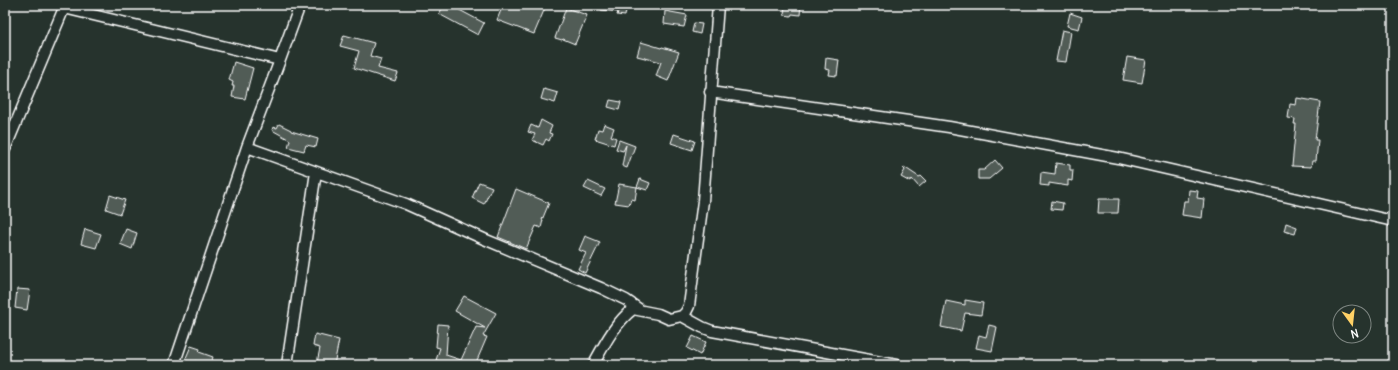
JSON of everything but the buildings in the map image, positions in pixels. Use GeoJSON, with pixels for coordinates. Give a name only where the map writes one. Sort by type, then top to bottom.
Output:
{"type":"FeatureCollection","features":[{"type":"Feature","properties":{"kind":"street"},"geometry":{"type":"LineString","coordinates":[[174,365],[247,147],[300,5]]}},
{"type":"Feature","properties":{"kind":"street"},"geometry":{"type":"LineString","coordinates":[[593,365],[615,327],[633,308],[670,319],[682,316],[689,306],[703,201],[710,92],[718,5]]}},
{"type":"Feature","properties":{"kind":"street"},"geometry":{"type":"LineString","coordinates":[[5,149],[64,6],[280,60]]}},
{"type":"Feature","properties":{"kind":"street"},"geometry":{"type":"LineString","coordinates":[[710,92],[950,127],[1118,158],[1393,221]]}},
{"type":"Feature","properties":{"kind":"street"},"geometry":{"type":"LineString","coordinates":[[247,147],[406,204],[484,239],[601,288],[626,300],[639,309]]}},
{"type":"Feature","properties":{"kind":"street"},"geometry":{"type":"LineString","coordinates":[[287,365],[316,172]]}},
{"type":"Feature","properties":{"kind":"street"},"geometry":{"type":"LineString","coordinates":[[682,316],[702,328],[712,331],[897,365]]}}]}
